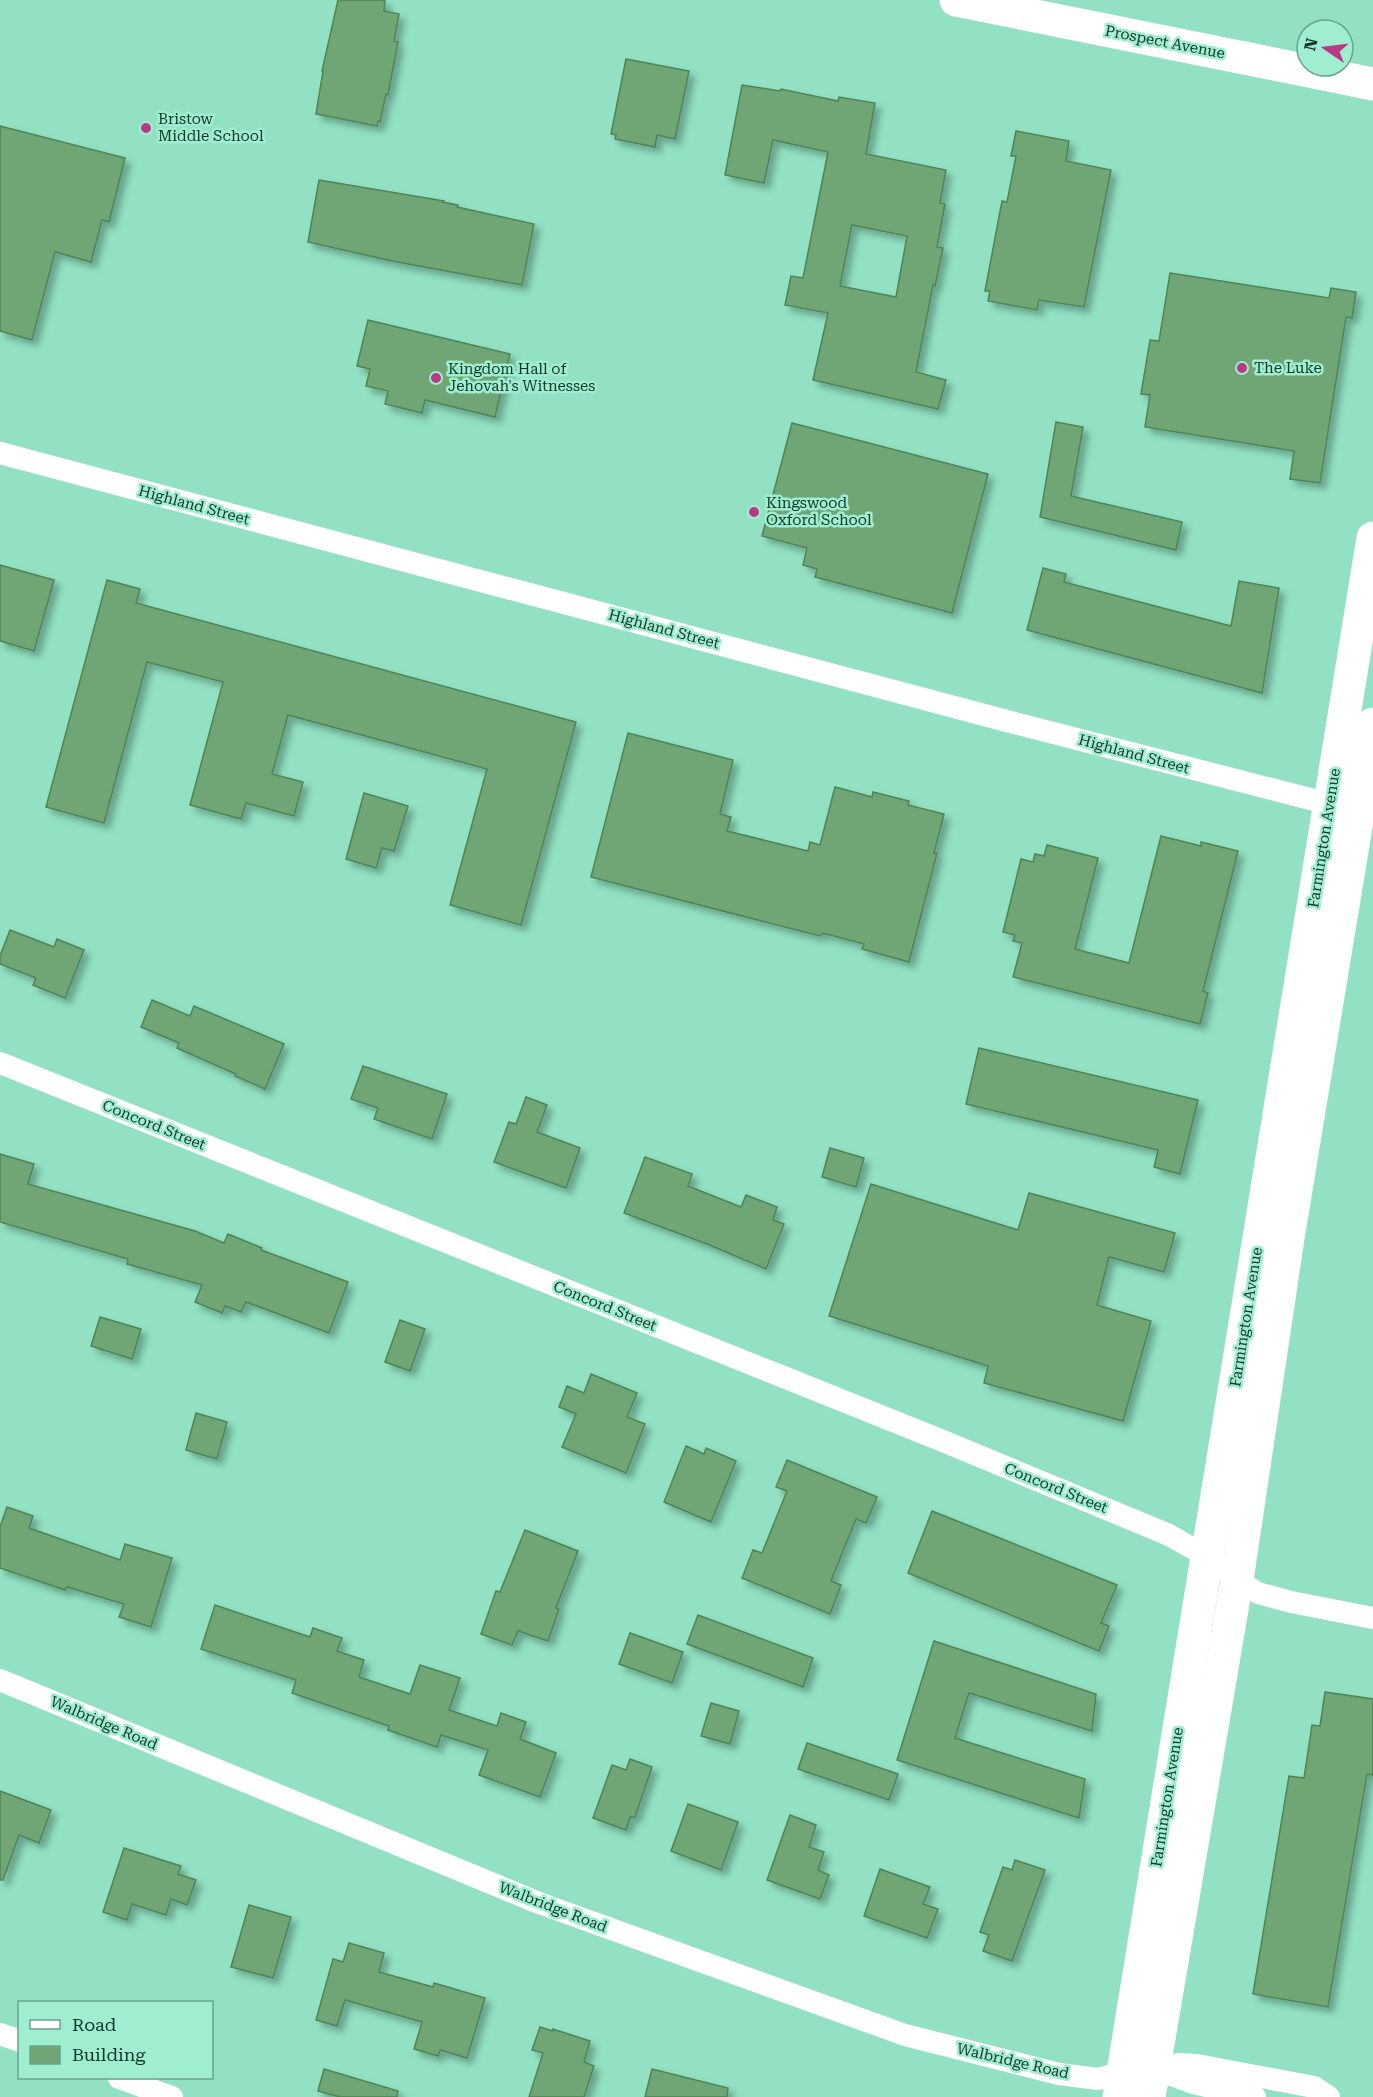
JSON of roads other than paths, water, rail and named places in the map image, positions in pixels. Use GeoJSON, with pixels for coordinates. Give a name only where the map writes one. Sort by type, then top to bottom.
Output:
{"type":"FeatureCollection","features":[{"type":"Feature","properties":{"kind":"main road","name":"Prospect Avenue"},"geometry":{"type":"LineString","coordinates":[[956,0],[1373,84]]}},
{"type":"Feature","properties":{"kind":"main road","name":"Farmington Avenue"},"geometry":{"type":"LineString","coordinates":[[1136,2084],[1237,1580],[1353,810],[1373,538]]}},
{"type":"Feature","properties":{"kind":"main road","name":"Farmington Avenue"},"geometry":{"type":"LineString","coordinates":[[1136,2084],[1206,1556],[1353,810],[1373,724]]}},
{"type":"Feature","properties":{"kind":"street","name":"Highland Street"},"geometry":{"type":"LineString","coordinates":[[0,453],[1353,810]]}},
{"type":"Feature","properties":{"kind":"street","name":"Concord Street"},"geometry":{"type":"LineString","coordinates":[[0,1063],[943,1441],[1169,1534],[1206,1556],[1258,1593],[1373,1618]]}},
{"type":"Feature","properties":{"kind":"street","name":"Walbridge Road"},"geometry":{"type":"LineString","coordinates":[[0,1680],[539,1903],[905,2035],[1059,2074],[1136,2084],[1180,2064],[1197,2065],[1314,2087],[1329,2097]]}},
{"type":"Feature","properties":{"kind":"street"},"geometry":{"type":"LineString","coordinates":[[0,2034],[18,2040]]}},
{"type":"Feature","properties":{"kind":"street"},"geometry":{"type":"LineString","coordinates":[[122,2079],[172,2097]]}},
{"type":"Feature","properties":{"kind":"street"},"geometry":{"type":"LineString","coordinates":[[1136,2084],[1193,2083],[1255,2097]]}},
{"type":"Feature","properties":{"kind":"place","name":"Bristow Middle School"},"geometry":{"type":"Point","coordinates":[146,128]}},
{"type":"Feature","properties":{"kind":"place","name":"The Luke"},"geometry":{"type":"Point","coordinates":[1242,368]}},
{"type":"Feature","properties":{"kind":"place","name":"Kingdom Hall of Jehovah's Witnesses"},"geometry":{"type":"Point","coordinates":[436,378]}},
{"type":"Feature","properties":{"kind":"place","name":"Kingswood Oxford School"},"geometry":{"type":"Point","coordinates":[754,512]}}]}
